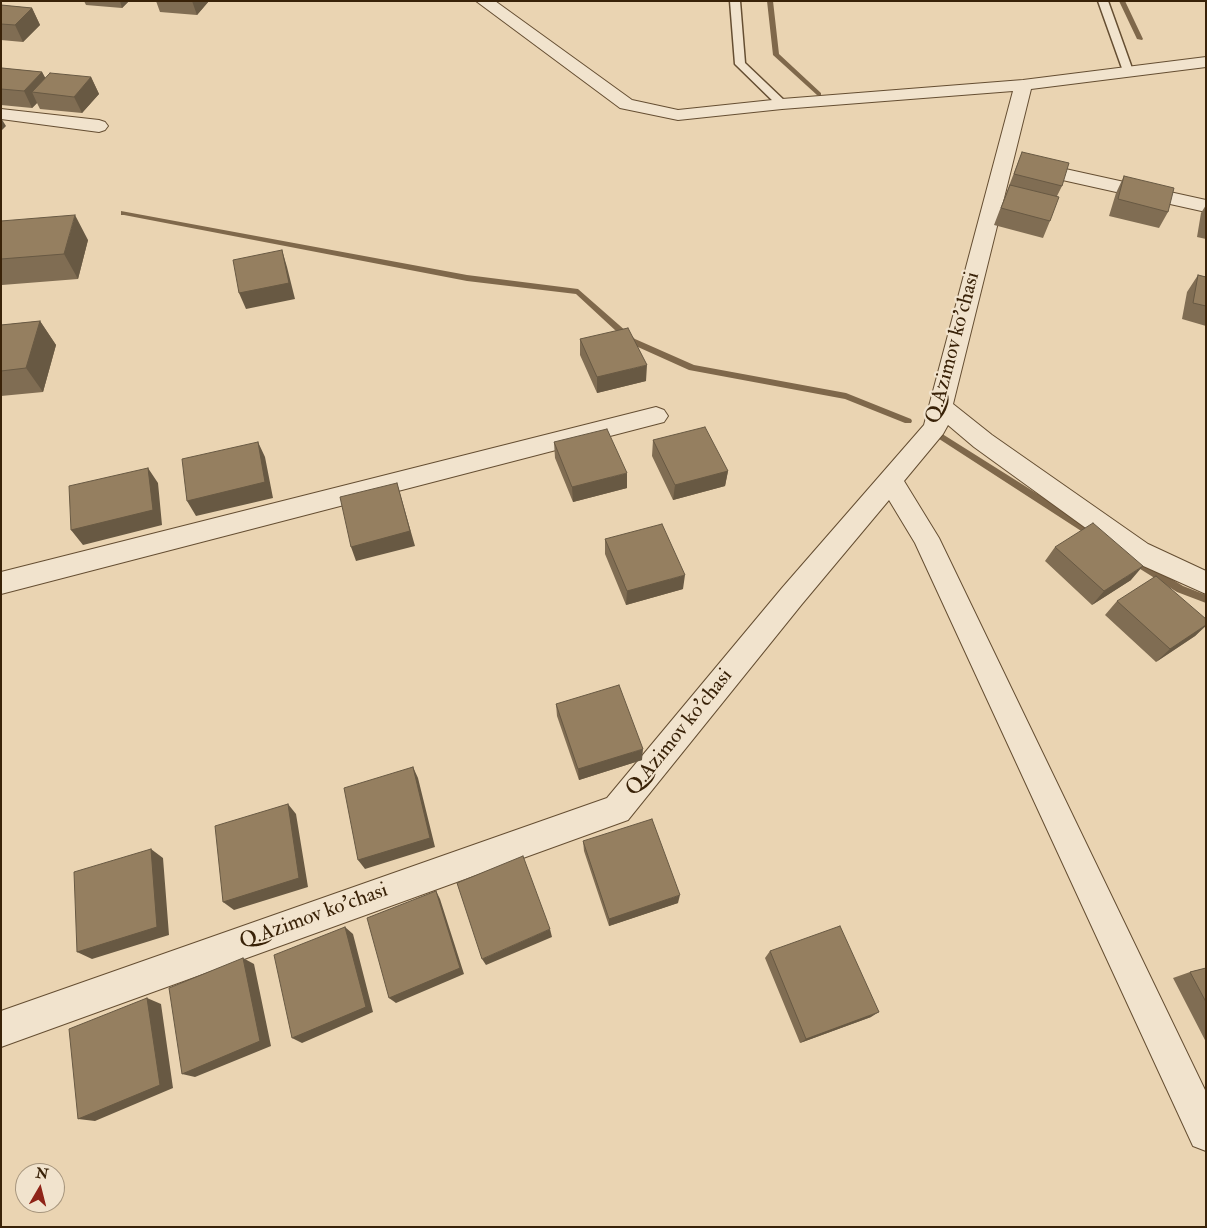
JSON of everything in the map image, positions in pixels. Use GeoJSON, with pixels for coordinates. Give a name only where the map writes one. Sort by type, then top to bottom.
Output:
{"type":"FeatureCollection","features":[{"type":"Feature","properties":{"kind":"street"},"geometry":{"type":"LineString","coordinates":[[484,1],[626,104],[678,115],[782,104],[1023,85],[1206,62]]}},
{"type":"Feature","properties":{"kind":"street","name":"Q.Azimov ko'chasi"},"geometry":{"type":"LineString","coordinates":[[1,1029],[617,809],[935,428],[1023,85]]}},
{"type":"Feature","properties":{"kind":"street"},"geometry":{"type":"LineString","coordinates":[[1,114],[99,126]]}},
{"type":"Feature","properties":{"kind":"street"},"geometry":{"type":"LineString","coordinates":[[1003,162],[1206,206]]}},
{"type":"Feature","properties":{"kind":"street"},"geometry":{"type":"LineString","coordinates":[[940,407],[983,441],[1139,552],[1206,582]]}},
{"type":"Feature","properties":{"kind":"street"},"geometry":{"type":"LineString","coordinates":[[1,583],[656,416]]}},
{"type":"Feature","properties":{"kind":"street"},"geometry":{"type":"LineString","coordinates":[[890,480],[926,538],[1206,1133]]}},
{"type":"Feature","properties":{"kind":"lane"},"geometry":{"type":"LineString","coordinates":[[735,1],[740,64],[782,104]]}},
{"type":"Feature","properties":{"kind":"lane"},"geometry":{"type":"LineString","coordinates":[[1103,1],[1128,72]]}},
{"type":"Feature","properties":{"kind":"building"},"geometry":{"type":"Polygon","coordinates":[[[1,5],[32,8],[15,25],[1,24],[1,5]]]}},
{"type":"Feature","properties":{"kind":"building"},"geometry":{"type":"Polygon","coordinates":[[[1,68],[42,72],[24,91],[1,89],[1,68]]]}},
{"type":"Feature","properties":{"kind":"building"},"geometry":{"type":"Polygon","coordinates":[[[50,73],[91,77],[74,97],[32,92],[50,73]]]}},
{"type":"Feature","properties":{"kind":"building"},"geometry":{"type":"Polygon","coordinates":[[[1022,152],[1069,163],[1062,186],[1014,174],[1022,152]]]}},
{"type":"Feature","properties":{"kind":"building"},"geometry":{"type":"Polygon","coordinates":[[[1124,176],[1174,188],[1168,212],[1118,199],[1124,176]]]}},
{"type":"Feature","properties":{"kind":"building"},"geometry":{"type":"Polygon","coordinates":[[[1010,185],[1059,197],[1050,221],[1001,208],[1010,185]]]}},
{"type":"Feature","properties":{"kind":"building"},"geometry":{"type":"Polygon","coordinates":[[[75,215],[64,254],[1,259],[1,221],[75,215]]]}},
{"type":"Feature","properties":{"kind":"building"},"geometry":{"type":"Polygon","coordinates":[[[282,250],[289,283],[239,293],[233,260],[282,250]]]}},
{"type":"Feature","properties":{"kind":"building"},"geometry":{"type":"Polygon","coordinates":[[[1198,275],[1206,277],[1206,306],[1193,303],[1198,275]]]}},
{"type":"Feature","properties":{"kind":"building"},"geometry":{"type":"Polygon","coordinates":[[[40,321],[26,368],[1,371],[1,325],[40,321]]]}},
{"type":"Feature","properties":{"kind":"building"},"geometry":{"type":"Polygon","coordinates":[[[628,328],[647,365],[597,377],[580,339],[628,328]]]}},
{"type":"Feature","properties":{"kind":"building"},"geometry":{"type":"Polygon","coordinates":[[[705,427],[728,471],[675,485],[653,440],[705,427]]]}},
{"type":"Feature","properties":{"kind":"building"},"geometry":{"type":"Polygon","coordinates":[[[607,429],[627,473],[572,487],[554,442],[607,429]]]}},
{"type":"Feature","properties":{"kind":"building"},"geometry":{"type":"Polygon","coordinates":[[[258,442],[265,482],[187,501],[182,459],[258,442]]]}},
{"type":"Feature","properties":{"kind":"building"},"geometry":{"type":"Polygon","coordinates":[[[148,468],[153,510],[71,530],[69,486],[148,468]]]}},
{"type":"Feature","properties":{"kind":"building"},"geometry":{"type":"Polygon","coordinates":[[[397,483],[410,531],[351,547],[340,497],[397,483]]]}},
{"type":"Feature","properties":{"kind":"building"},"geometry":{"type":"Polygon","coordinates":[[[1093,523],[1143,566],[1104,591],[1055,547],[1093,523]]]}},
{"type":"Feature","properties":{"kind":"building"},"geometry":{"type":"Polygon","coordinates":[[[662,524],[685,575],[627,591],[605,539],[662,524]]]}},
{"type":"Feature","properties":{"kind":"building"},"geometry":{"type":"Polygon","coordinates":[[[1156,576],[1206,619],[1206,625],[1170,649],[1117,601],[1156,576]]]}},
{"type":"Feature","properties":{"kind":"building"},"geometry":{"type":"Polygon","coordinates":[[[619,685],[643,749],[578,769],[556,704],[619,685]]]}},
{"type":"Feature","properties":{"kind":"building"},"geometry":{"type":"Polygon","coordinates":[[[413,767],[430,838],[358,860],[344,788],[413,767]]]}},
{"type":"Feature","properties":{"kind":"building"},"geometry":{"type":"Polygon","coordinates":[[[288,804],[299,878],[223,902],[215,826],[288,804]]]}},
{"type":"Feature","properties":{"kind":"building"},"geometry":{"type":"Polygon","coordinates":[[[652,819],[680,895],[609,919],[583,841],[652,819]]]}},
{"type":"Feature","properties":{"kind":"building"},"geometry":{"type":"Polygon","coordinates":[[[151,849],[157,927],[77,952],[74,872],[151,849]]]}},
{"type":"Feature","properties":{"kind":"building"},"geometry":{"type":"Polygon","coordinates":[[[523,856],[550,929],[482,959],[457,883],[523,856]]]}},
{"type":"Feature","properties":{"kind":"building"},"geometry":{"type":"Polygon","coordinates":[[[436,891],[460,968],[389,998],[367,918],[436,891]]]}},
{"type":"Feature","properties":{"kind":"building"},"geometry":{"type":"Polygon","coordinates":[[[840,926],[879,1012],[806,1039],[770,951],[840,926]]]}},
{"type":"Feature","properties":{"kind":"building"},"geometry":{"type":"Polygon","coordinates":[[[345,927],[366,1007],[292,1038],[274,955],[345,927]]]}},
{"type":"Feature","properties":{"kind":"building"},"geometry":{"type":"Polygon","coordinates":[[[243,958],[260,1041],[182,1074],[169,988],[243,958]]]}},
{"type":"Feature","properties":{"kind":"building"},"geometry":{"type":"Polygon","coordinates":[[[1206,968],[1206,1002],[1190,972],[1206,968]]]}},
{"type":"Feature","properties":{"kind":"building"},"geometry":{"type":"Polygon","coordinates":[[[147,998],[160,1085],[78,1119],[69,1029],[147,998]]]}},
{"type":"Feature","properties":{"kind":"waterway"},"geometry":{"type":"LineString","coordinates":[[770,1],[776,55],[819,94]]}},
{"type":"Feature","properties":{"kind":"waterway"},"geometry":{"type":"LineString","coordinates":[[1122,1],[1140,39]]}},
{"type":"Feature","properties":{"kind":"waterway"},"geometry":{"type":"LineString","coordinates":[[124,213],[467,278],[578,292],[632,341],[692,368],[846,396],[908,421]]}},
{"type":"Feature","properties":{"kind":"waterway"},"geometry":{"type":"LineString","coordinates":[[936,433],[1095,535]]}},
{"type":"Feature","properties":{"kind":"waterway"},"geometry":{"type":"LineString","coordinates":[[1132,559],[1180,589],[1206,599]]}}]}
